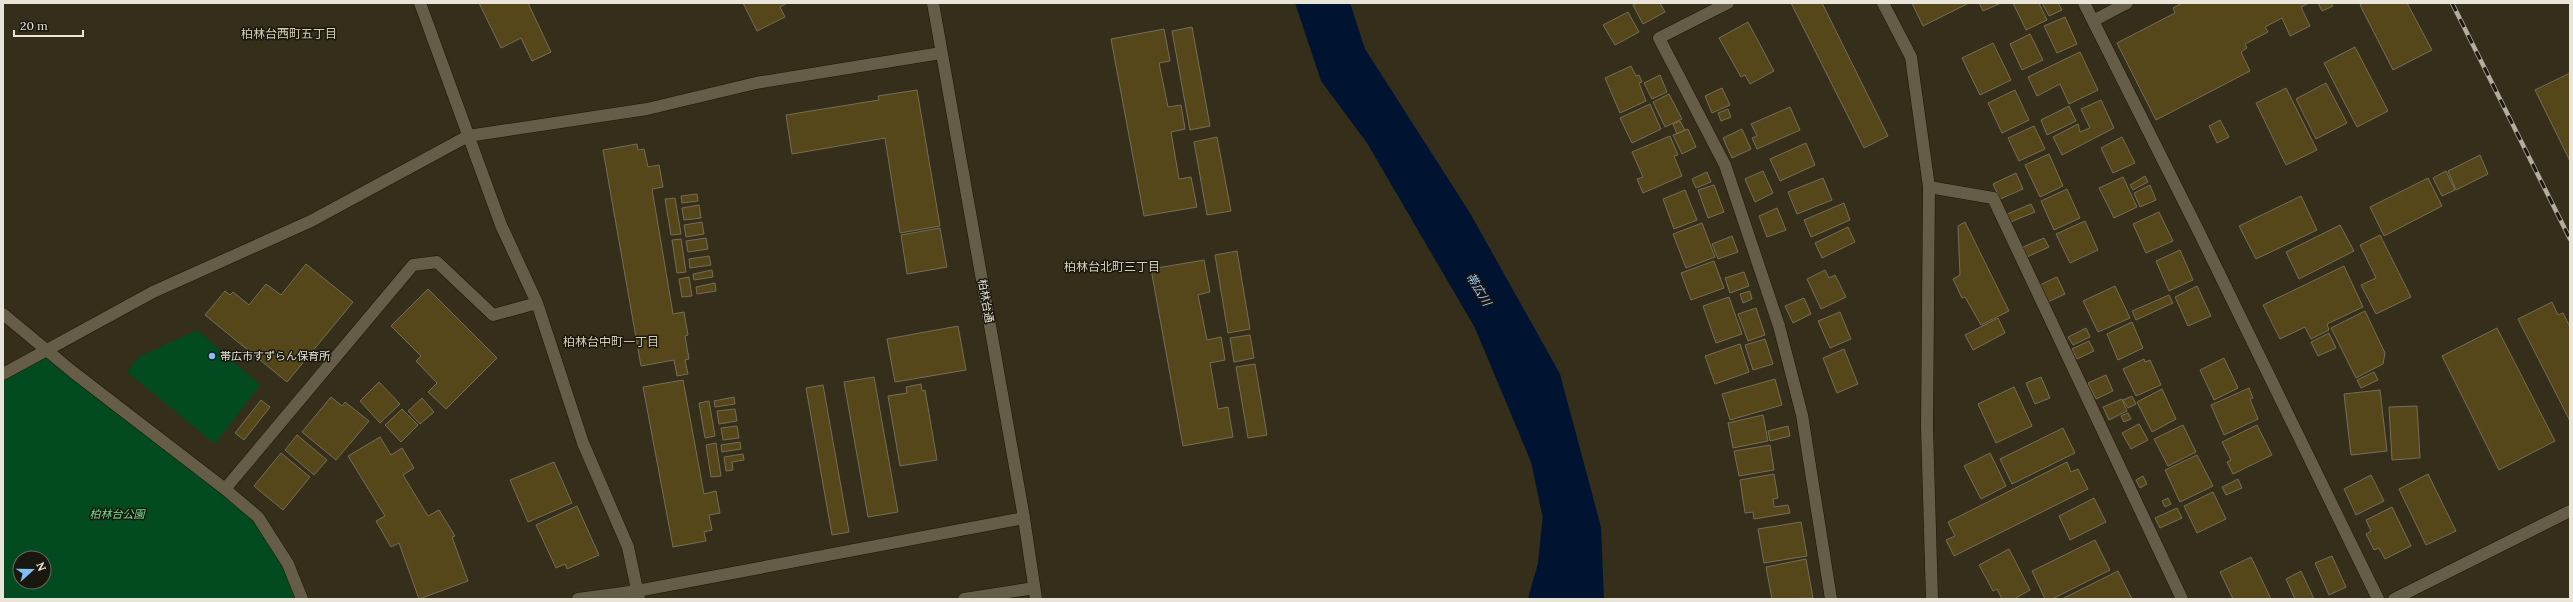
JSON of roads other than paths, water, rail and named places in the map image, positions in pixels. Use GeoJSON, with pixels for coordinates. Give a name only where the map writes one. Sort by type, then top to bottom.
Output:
{"type":"FeatureCollection","features":[{"type":"Feature","properties":{"kind":"street"},"geometry":{"type":"LineString","coordinates":[[420,3],[501,224],[537,303],[583,443],[628,547],[638,595]]}},
{"type":"Feature","properties":{"kind":"street","name":"柏林台通"},"geometry":{"type":"LineString","coordinates":[[933,3],[1024,518],[1035,594]]}},
{"type":"Feature","properties":{"kind":"street"},"geometry":{"type":"LineString","coordinates":[[1728,3],[1659,38],[1725,165],[1779,326],[1802,415],[1832,599]]}},
{"type":"Feature","properties":{"kind":"street"},"geometry":{"type":"LineString","coordinates":[[1883,3],[1911,57],[1929,187],[1927,427],[1932,599]]}},
{"type":"Feature","properties":{"kind":"street"},"geometry":{"type":"LineString","coordinates":[[2084,3],[2198,230],[2378,599]]}},
{"type":"Feature","properties":{"kind":"street"},"geometry":{"type":"LineString","coordinates":[[2093,21],[2127,3]]}},
{"type":"Feature","properties":{"kind":"street"},"geometry":{"type":"LineString","coordinates":[[3,374],[48,351],[154,292],[311,221],[468,136],[647,109],[756,83],[942,53]]}},
{"type":"Feature","properties":{"kind":"street"},"geometry":{"type":"LineString","coordinates":[[1929,187],[1992,198],[2182,599]]}},
{"type":"Feature","properties":{"kind":"street"},"geometry":{"type":"LineString","coordinates":[[225,489],[413,265],[437,262],[493,315],[537,303]]}},
{"type":"Feature","properties":{"kind":"street"},"geometry":{"type":"LineString","coordinates":[[3,314],[225,489],[258,517],[288,564],[302,599]]}},
{"type":"Feature","properties":{"kind":"street"},"geometry":{"type":"LineString","coordinates":[[2394,599],[2570,511]]}},
{"type":"Feature","properties":{"kind":"street"},"geometry":{"type":"LineString","coordinates":[[578,599],[638,595],[1024,518]]}},
{"type":"Feature","properties":{"kind":"street"},"geometry":{"type":"LineString","coordinates":[[964,599],[1035,594]]}},
{"type":"Feature","properties":{"kind":"water"},"geometry":{"type":"Polygon","coordinates":[[[1295,3],[1350,3],[1365,49],[1470,213],[1560,374],[1601,527],[1604,599],[1560,599],[1531,462],[1475,328],[1367,143],[1321,81],[1295,3]]]}},
{"type":"Feature","properties":{"kind":"waterway","name":"帯広川"},"geometry":{"type":"LineString","coordinates":[[1549,599],[1558,568],[1563,520]]}},
{"type":"Feature","properties":{"kind":"railway"},"geometry":{"type":"LineString","coordinates":[[2452,3],[2570,239]]}},
{"type":"Feature","properties":{"kind":"place","name":"帯広市すずらん保育所"},"geometry":{"type":"Point","coordinates":[212,356]}},
{"type":"Feature","properties":{"kind":"district","name":"柏林台西町五丁目"},"geometry":{"type":"Point","coordinates":[289,33]}},
{"type":"Feature","properties":{"kind":"district","name":"柏林台北町三丁目"},"geometry":{"type":"Point","coordinates":[1112,266]}},
{"type":"Feature","properties":{"kind":"district","name":"柏林台中町一丁目"},"geometry":{"type":"Point","coordinates":[611,341]}},
{"type":"Feature","properties":{"kind":"park label","name":"柏林台公園"},"geometry":{"type":"Point","coordinates":[117,514]}}]}
